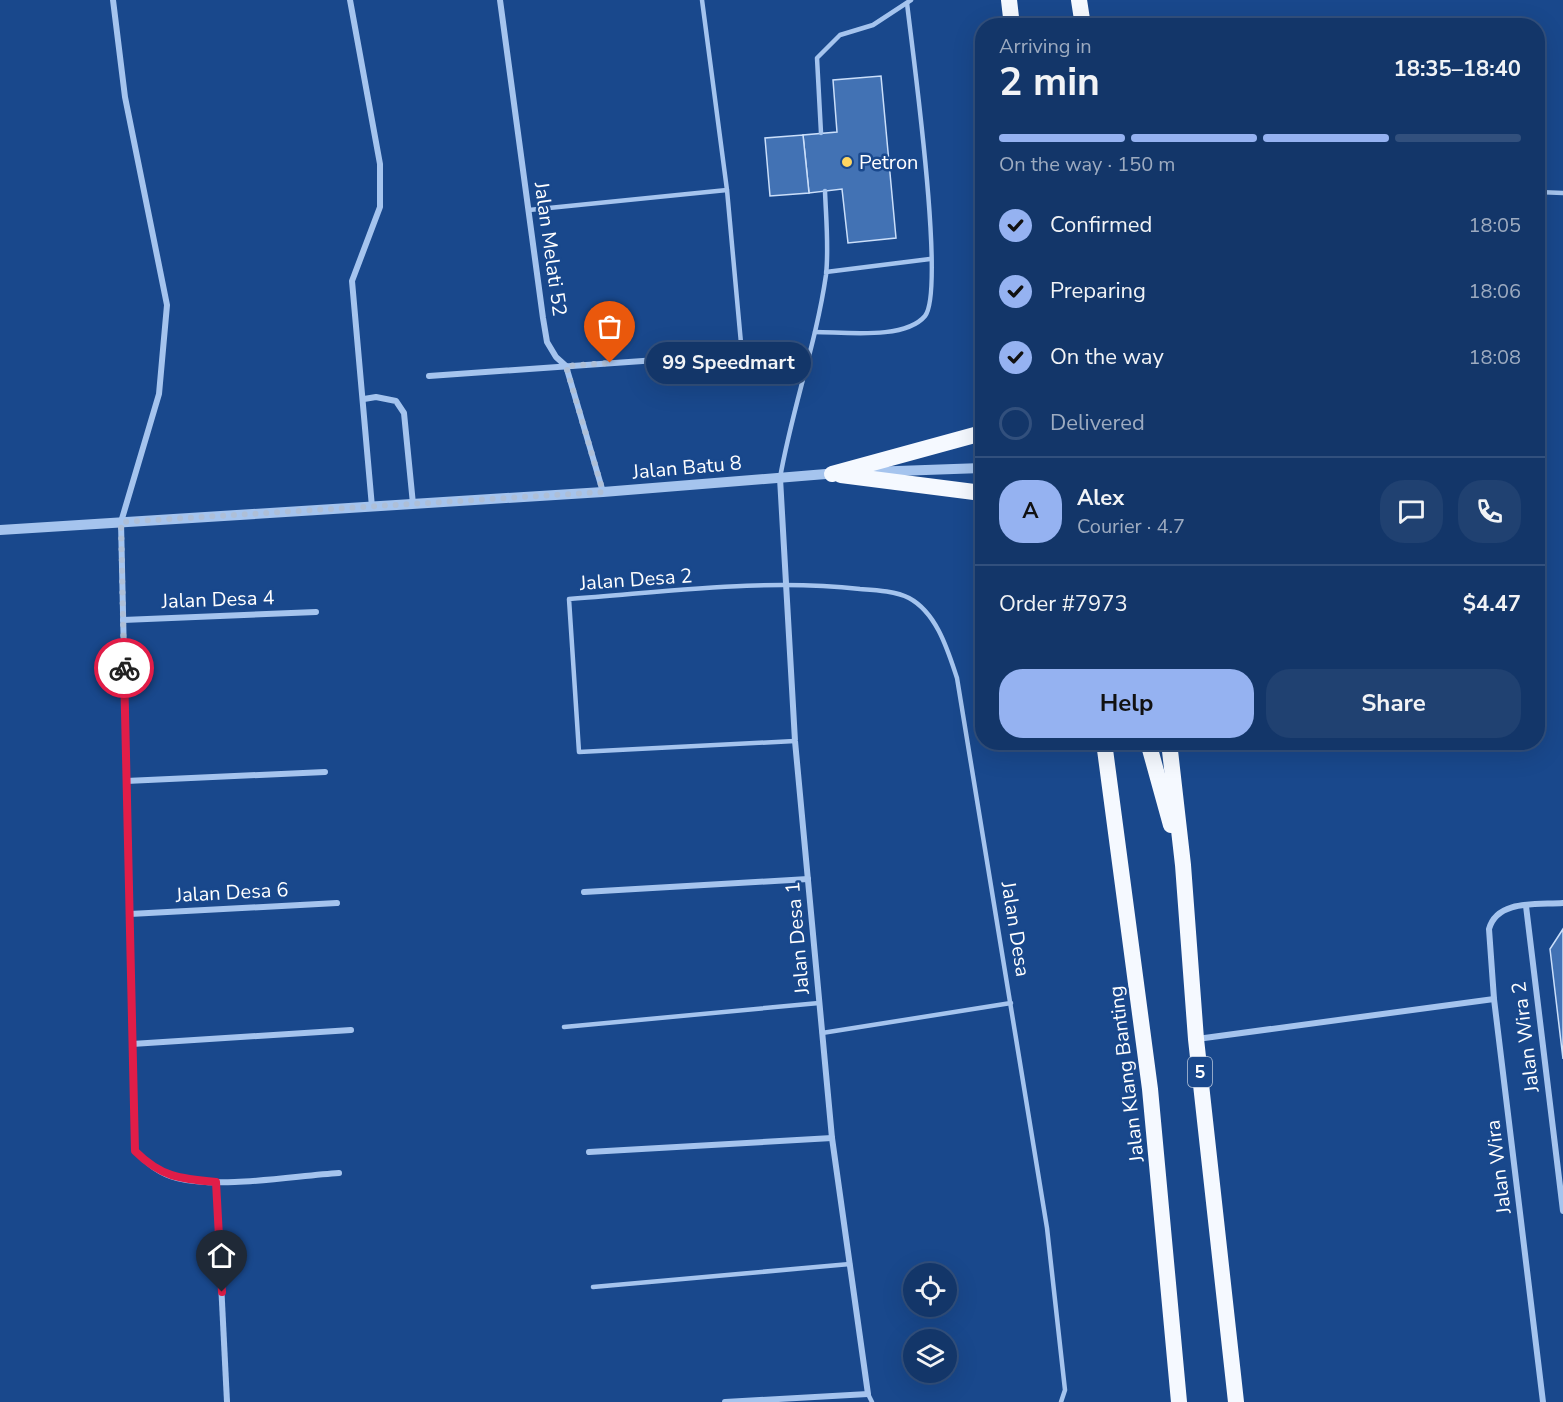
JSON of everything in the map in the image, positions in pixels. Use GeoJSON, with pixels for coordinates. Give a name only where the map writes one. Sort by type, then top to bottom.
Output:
{"type":"FeatureCollection","features":[{"type":"Feature","properties":{"kind":"highway"},"geometry":{"type":"LineString","coordinates":[[1009,0],[1011,18]]}},
{"type":"Feature","properties":{"kind":"highway"},"geometry":{"type":"LineString","coordinates":[[1079,0],[1082,18]]}},
{"type":"Feature","properties":{"kind":"highway"},"geometry":{"type":"LineString","coordinates":[[832,474],[975,435]]}},
{"type":"Feature","properties":{"kind":"highway"},"geometry":{"type":"LineString","coordinates":[[832,474],[975,492]]}},
{"type":"Feature","properties":{"kind":"highway"},"geometry":{"type":"LineString","coordinates":[[1097,750],[1125,896]]}},
{"type":"Feature","properties":{"kind":"highway","name":"Jalan Klang Banting"},"geometry":{"type":"LineString","coordinates":[[1105,750],[1150,1089],[1179,1402]]}},
{"type":"Feature","properties":{"kind":"highway"},"geometry":{"type":"LineString","coordinates":[[1150,750],[1183,866]]}},
{"type":"Feature","properties":{"kind":"highway","name":"5"},"geometry":{"type":"LineString","coordinates":[[1170,750],[1183,866],[1196,1039],[1236,1402]]}},
{"type":"Feature","properties":{"kind":"street"},"geometry":{"type":"LineString","coordinates":[[113,0],[125,97],[151,239],[167,305],[159,394],[121,522],[135,1151],[150,1166],[176,1178],[216,1182],[339,1173]]}},
{"type":"Feature","properties":{"kind":"street"},"geometry":{"type":"LineString","coordinates":[[350,0],[380,164],[380,207],[352,281],[372,507]]}},
{"type":"Feature","properties":{"kind":"street","name":"Jalan Melati 52"},"geometry":{"type":"LineString","coordinates":[[500,0],[547,342],[556,357],[566,366],[603,492]]}},
{"type":"Feature","properties":{"kind":"street"},"geometry":{"type":"LineString","coordinates":[[429,375],[742,354]]}},
{"type":"Feature","properties":{"kind":"street"},"geometry":{"type":"LineString","coordinates":[[364,399],[376,397],[396,401],[404,413],[413,504]]}},
{"type":"Feature","properties":{"kind":"street","name":"Jalan Batu 8"},"geometry":{"type":"LineString","coordinates":[[0,530],[603,492],[832,474],[975,468]]}},
{"type":"Feature","properties":{"kind":"street","name":"Jalan Desa 1"},"geometry":{"type":"LineString","coordinates":[[780,478],[795,741],[819,1003],[832,1138],[868,1394]]}},
{"type":"Feature","properties":{"kind":"street","name":"Jalan Desa 4"},"geometry":{"type":"LineString","coordinates":[[123,620],[316,612]]}},
{"type":"Feature","properties":{"kind":"street"},"geometry":{"type":"LineString","coordinates":[[126,782],[325,772]]}},
{"type":"Feature","properties":{"kind":"street"},"geometry":{"type":"LineString","coordinates":[[584,892],[808,879]]}},
{"type":"Feature","properties":{"kind":"street","name":"Jalan Desa 6"},"geometry":{"type":"LineString","coordinates":[[130,914],[337,903]]}},
{"type":"Feature","properties":{"kind":"street"},"geometry":{"type":"LineString","coordinates":[[1526,906],[1563,903]]}},
{"type":"Feature","properties":{"kind":"street","name":"Jalan Wira"},"geometry":{"type":"LineString","coordinates":[[1526,906],[1506,908],[1492,918],[1489,928],[1494,999],[1543,1402]]}},
{"type":"Feature","properties":{"kind":"street","name":"Jalan Wira 2"},"geometry":{"type":"LineString","coordinates":[[1526,906],[1563,1211]]}},
{"type":"Feature","properties":{"kind":"street"},"geometry":{"type":"LineString","coordinates":[[1196,1039],[1494,999]]}},
{"type":"Feature","properties":{"kind":"street"},"geometry":{"type":"LineString","coordinates":[[132,1044],[351,1030]]}},
{"type":"Feature","properties":{"kind":"street"},"geometry":{"type":"LineString","coordinates":[[589,1152],[832,1138]]}},
{"type":"Feature","properties":{"kind":"street"},"geometry":{"type":"LineString","coordinates":[[216,1182],[227,1402]]}},
{"type":"Feature","properties":{"kind":"street"},"geometry":{"type":"LineString","coordinates":[[725,1402],[868,1394]]}},
{"type":"Feature","properties":{"kind":"lane"},"geometry":{"type":"LineString","coordinates":[[702,0],[727,190],[742,354]]}},
{"type":"Feature","properties":{"kind":"lane"},"geometry":{"type":"LineString","coordinates":[[815,332],[903,331],[925,315],[931,300],[931,211],[909,1],[873,25],[840,35],[817,58],[821,133]]}},
{"type":"Feature","properties":{"kind":"lane"},"geometry":{"type":"LineString","coordinates":[[529,210],[727,190]]}},
{"type":"Feature","properties":{"kind":"lane"},"geometry":{"type":"LineString","coordinates":[[780,478],[787,437],[815,332],[826,272],[825,191]]}},
{"type":"Feature","properties":{"kind":"lane"},"geometry":{"type":"LineString","coordinates":[[1545,192],[1563,193]]}},
{"type":"Feature","properties":{"kind":"lane"},"geometry":{"type":"LineString","coordinates":[[826,272],[930,259]]}},
{"type":"Feature","properties":{"kind":"lane","name":"Jalan Desa 2"},"geometry":{"type":"LineString","coordinates":[[786,583],[569,599],[579,752],[795,741]]}},
{"type":"Feature","properties":{"kind":"lane","name":"Jalan Desa"},"geometry":{"type":"LineString","coordinates":[[786,583],[881,591],[909,598],[926,614],[945,640],[957,678],[1047,1228],[1065,1390],[1061,1402]]}},
{"type":"Feature","properties":{"kind":"lane"},"geometry":{"type":"LineString","coordinates":[[564,1027],[819,1003]]}},
{"type":"Feature","properties":{"kind":"lane"},"geometry":{"type":"LineString","coordinates":[[822,1033],[1011,1003]]}},
{"type":"Feature","properties":{"kind":"lane"},"geometry":{"type":"LineString","coordinates":[[593,1287],[850,1264]]}},
{"type":"Feature","properties":{"kind":"lane"},"geometry":{"type":"LineString","coordinates":[[868,1394],[872,1402]]}},
{"type":"Feature","properties":{"kind":"building","name":"Petron"},"geometry":{"type":"Polygon","coordinates":[[[881,76],[896,238],[848,243],[842,189],[809,193],[803,135],[837,132],[833,80],[881,76]]]}},
{"type":"Feature","properties":{"kind":"building"},"geometry":{"type":"Polygon","coordinates":[[[803,135],[809,193],[770,196],[765,138],[803,135]]]}},
{"type":"Feature","properties":{"kind":"building"},"geometry":{"type":"Polygon","coordinates":[[[1563,929],[1563,1059],[1550,949],[1563,929]]]}},
{"type":"Feature","properties":{"kind":"way so far"},"geometry":{"type":"LineString","coordinates":[[124,668],[121,522],[603,492],[594,453],[566,366],[610,363]]}},
{"type":"Feature","properties":{"kind":"place","name":"Petron"},"geometry":{"type":"Point","coordinates":[847,162]}},
{"type":"Feature","properties":{"kind":"place","name":"99 Speedmart"},"geometry":{"type":"Point","coordinates":[610,363]}},
{"type":"Feature","properties":{"kind":"route"},"geometry":{"type":"LineString","coordinates":[[124,668],[135,1151],[150,1166],[176,1178],[216,1182],[222,1292]]}}]}
